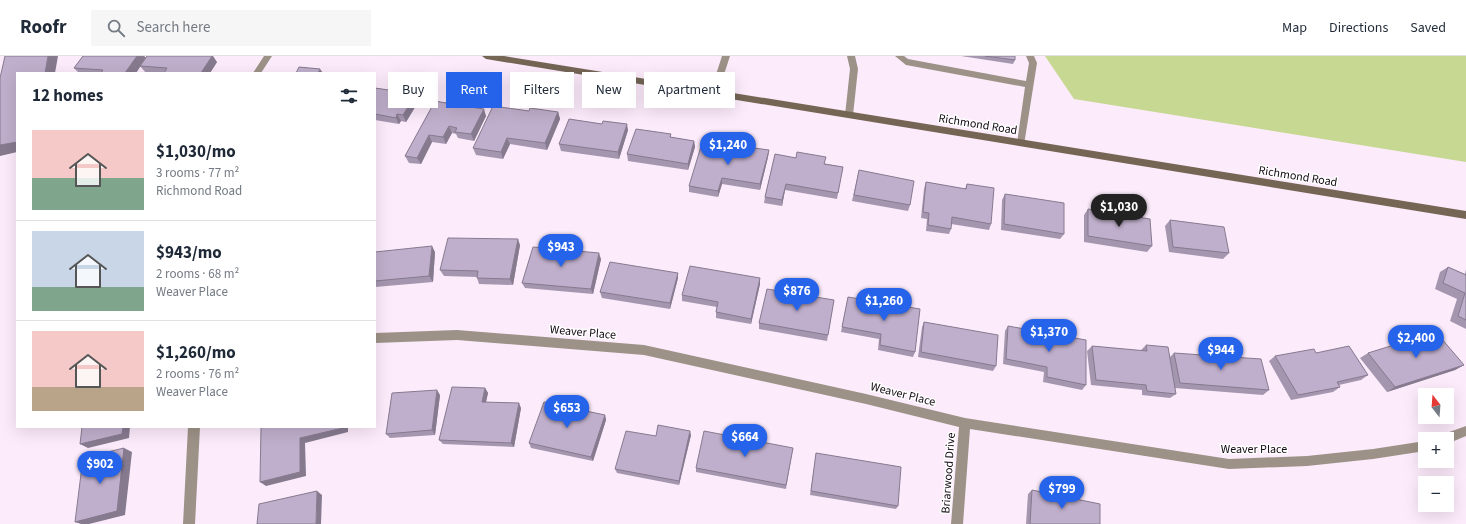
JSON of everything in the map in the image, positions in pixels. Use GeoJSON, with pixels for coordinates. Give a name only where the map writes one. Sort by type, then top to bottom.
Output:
{"type":"FeatureCollection","features":[{"type":"Feature","properties":{"kind":"main road","name":"Richmond Road"},"geometry":{"type":"LineString","coordinates":[[486,56],[513,58],[644,81]]}},
{"type":"Feature","properties":{"kind":"main road","name":"Richmond Road"},"geometry":{"type":"LineString","coordinates":[[735,97],[1466,215]]}},
{"type":"Feature","properties":{"kind":"street"},"geometry":{"type":"LineString","coordinates":[[258,72],[268,56]]}},
{"type":"Feature","properties":{"kind":"street"},"geometry":{"type":"LineString","coordinates":[[721,72],[726,56]]}},
{"type":"Feature","properties":{"kind":"street"},"geometry":{"type":"LineString","coordinates":[[849,116],[854,69],[851,56]]}},
{"type":"Feature","properties":{"kind":"street"},"geometry":{"type":"LineString","coordinates":[[898,56],[906,62],[1030,85]]}},
{"type":"Feature","properties":{"kind":"street"},"geometry":{"type":"LineString","coordinates":[[1022,143],[1033,63],[1030,56]]}},
{"type":"Feature","properties":{"kind":"street","name":"Weaver Place"},"geometry":{"type":"LineString","coordinates":[[376,338],[457,335],[644,350],[866,399],[965,423],[1229,464],[1307,461],[1373,454],[1418,447]]}},
{"type":"Feature","properties":{"kind":"street","name":"Briarwood Drive"},"geometry":{"type":"LineString","coordinates":[[957,524],[965,423]]}},
{"type":"Feature","properties":{"kind":"street"},"geometry":{"type":"LineString","coordinates":[[189,524],[194,428]]}},
{"type":"Feature","properties":{"kind":"street"},"geometry":{"type":"LineString","coordinates":[[1454,436],[1466,432]]}},
{"type":"Feature","properties":{"kind":"green space"},"geometry":{"type":"Polygon","coordinates":[[[1045,56],[1466,56],[1466,162],[1074,99],[1045,56]]]}},
{"type":"Feature","properties":{"kind":"building"},"geometry":{"type":"Polygon","coordinates":[[[5,56],[48,56],[45,72],[16,72],[16,142],[0,145],[0,78],[5,56]]]}},
{"type":"Feature","properties":{"kind":"building"},"geometry":{"type":"Polygon","coordinates":[[[83,56],[137,56],[126,72],[102,72],[103,70],[74,68],[83,56]]]}},
{"type":"Feature","properties":{"kind":"building"},"geometry":{"type":"Polygon","coordinates":[[[147,56],[212,56],[202,72],[165,72],[167,68],[140,66],[147,56]]]}},
{"type":"Feature","properties":{"kind":"building"},"geometry":{"type":"Polygon","coordinates":[[[985,56],[1015,56],[1015,60],[985,56]]]}},
{"type":"Feature","properties":{"kind":"building"},"geometry":{"type":"Polygon","coordinates":[[[299,67],[320,69],[318,72],[296,72],[299,67]]]}},
{"type":"Feature","properties":{"kind":"building"},"geometry":{"type":"Polygon","coordinates":[[[376,88],[388,90],[388,108],[407,108],[403,115],[397,114],[396,118],[376,114],[376,88]]]}},
{"type":"Feature","properties":{"kind":"building"},"geometry":{"type":"Polygon","coordinates":[[[438,102],[446,103],[446,108],[484,109],[471,134],[455,132],[457,128],[449,126],[443,137],[429,135],[417,158],[405,156],[431,108],[438,108],[438,102]]]}},
{"type":"Feature","properties":{"kind":"building"},"geometry":{"type":"Polygon","coordinates":[[[502,107],[529,111],[530,108],[558,112],[545,143],[507,138],[501,152],[473,148],[492,108],[502,107]]]}},
{"type":"Feature","properties":{"kind":"building"},"geometry":{"type":"Polygon","coordinates":[[[569,119],[602,124],[603,121],[627,124],[618,152],[559,144],[569,119]]]}},
{"type":"Feature","properties":{"kind":"building"},"geometry":{"type":"Polygon","coordinates":[[[636,129],[671,134],[670,137],[694,141],[688,164],[627,154],[636,129]]]}},
{"type":"Feature","properties":{"kind":"building"},"geometry":{"type":"Polygon","coordinates":[[[702,143],[738,149],[739,146],[769,150],[760,184],[722,178],[718,191],[689,186],[702,143]]]}},
{"type":"Feature","properties":{"kind":"building"},"geometry":{"type":"Polygon","coordinates":[[[797,152],[826,157],[824,164],[843,167],[838,193],[786,184],[782,200],[765,197],[775,154],[796,158],[797,152]]]}},
{"type":"Feature","properties":{"kind":"building"},"geometry":{"type":"Polygon","coordinates":[[[859,170],[914,181],[910,205],[854,195],[859,170]]]}},
{"type":"Feature","properties":{"kind":"building"},"geometry":{"type":"Polygon","coordinates":[[[926,182],[966,189],[967,184],[994,188],[991,224],[952,217],[951,229],[928,225],[929,213],[923,212],[926,182]]]}},
{"type":"Feature","properties":{"kind":"building"},"geometry":{"type":"Polygon","coordinates":[[[1005,194],[1064,203],[1064,234],[1004,224],[1005,194]]]}},
{"type":"Feature","properties":{"kind":"building"},"geometry":{"type":"Polygon","coordinates":[[[1088,209],[1150,219],[1152,246],[1088,236],[1088,209]]]}},
{"type":"Feature","properties":{"kind":"building"},"geometry":{"type":"Polygon","coordinates":[[[1170,220],[1224,227],[1229,253],[1173,247],[1170,220]]]}},
{"type":"Feature","properties":{"kind":"building"},"geometry":{"type":"Polygon","coordinates":[[[448,238],[518,239],[510,279],[477,278],[478,271],[440,270],[448,238]]]}},
{"type":"Feature","properties":{"kind":"building"},"geometry":{"type":"Polygon","coordinates":[[[432,246],[429,276],[376,281],[376,252],[432,246]]]}},
{"type":"Feature","properties":{"kind":"building"},"geometry":{"type":"Polygon","coordinates":[[[533,247],[599,253],[591,289],[522,283],[533,247]]]}},
{"type":"Feature","properties":{"kind":"building"},"geometry":{"type":"Polygon","coordinates":[[[610,262],[678,273],[670,303],[600,292],[610,262]]]}},
{"type":"Feature","properties":{"kind":"building"},"geometry":{"type":"Polygon","coordinates":[[[690,266],[760,278],[751,319],[716,312],[718,302],[682,295],[690,266]]]}},
{"type":"Feature","properties":{"kind":"building"},"geometry":{"type":"Polygon","coordinates":[[[1448,267],[1466,275],[1466,320],[1458,316],[1465,293],[1443,283],[1448,267]]]}},
{"type":"Feature","properties":{"kind":"building"},"geometry":{"type":"Polygon","coordinates":[[[767,289],[834,300],[828,335],[759,323],[767,289]]]}},
{"type":"Feature","properties":{"kind":"building"},"geometry":{"type":"Polygon","coordinates":[[[848,297],[920,309],[915,352],[880,345],[881,334],[842,327],[848,297]]]}},
{"type":"Feature","properties":{"kind":"building"},"geometry":{"type":"Polygon","coordinates":[[[924,322],[998,335],[996,366],[921,352],[924,322]]]}},
{"type":"Feature","properties":{"kind":"building"},"geometry":{"type":"Polygon","coordinates":[[[1008,326],[1086,340],[1086,385],[1047,377],[1047,367],[1006,359],[1008,326]]]}},
{"type":"Feature","properties":{"kind":"building"},"geometry":{"type":"Polygon","coordinates":[[[1436,332],[1464,365],[1395,387],[1368,353],[1436,332]]]}},
{"type":"Feature","properties":{"kind":"building"},"geometry":{"type":"Polygon","coordinates":[[[1146,345],[1168,347],[1176,394],[1147,391],[1146,385],[1096,380],[1092,346],[1147,351],[1146,345]]]}},
{"type":"Feature","properties":{"kind":"building"},"geometry":{"type":"Polygon","coordinates":[[[1349,346],[1368,375],[1337,382],[1340,387],[1298,395],[1275,356],[1314,349],[1316,353],[1349,346]]]}},
{"type":"Feature","properties":{"kind":"building"},"geometry":{"type":"Polygon","coordinates":[[[1174,353],[1261,359],[1269,390],[1180,383],[1174,353]]]}},
{"type":"Feature","properties":{"kind":"building"},"geometry":{"type":"Polygon","coordinates":[[[452,387],[485,388],[482,402],[519,403],[511,443],[439,440],[452,387]]]}},
{"type":"Feature","properties":{"kind":"building"},"geometry":{"type":"Polygon","coordinates":[[[437,390],[432,430],[386,434],[392,393],[437,390]]]}},
{"type":"Feature","properties":{"kind":"building"},"geometry":{"type":"Polygon","coordinates":[[[544,402],[605,415],[591,457],[529,443],[544,402]]]}},
{"type":"Feature","properties":{"kind":"building"},"geometry":{"type":"Polygon","coordinates":[[[658,425],[690,431],[679,481],[615,469],[626,431],[656,436],[658,425]]]}},
{"type":"Feature","properties":{"kind":"building"},"geometry":{"type":"Polygon","coordinates":[[[82,428],[123,428],[122,434],[80,444],[82,428]]]}},
{"type":"Feature","properties":{"kind":"building"},"geometry":{"type":"Polygon","coordinates":[[[261,428],[343,428],[300,438],[300,472],[260,482],[261,428]]]}},
{"type":"Feature","properties":{"kind":"building"},"geometry":{"type":"Polygon","coordinates":[[[704,431],[793,448],[786,485],[696,468],[704,431]]]}},
{"type":"Feature","properties":{"kind":"building"},"geometry":{"type":"Polygon","coordinates":[[[124,448],[117,511],[75,522],[83,458],[124,448]]]}},
{"type":"Feature","properties":{"kind":"building"},"geometry":{"type":"Polygon","coordinates":[[[816,453],[901,467],[898,506],[811,491],[816,453]]]}},
{"type":"Feature","properties":{"kind":"building"},"geometry":{"type":"Polygon","coordinates":[[[1032,490],[1100,504],[1100,524],[1030,524],[1032,490]]]}},
{"type":"Feature","properties":{"kind":"building"},"geometry":{"type":"Polygon","coordinates":[[[317,491],[316,524],[257,524],[259,504],[317,491]]]}}]}
